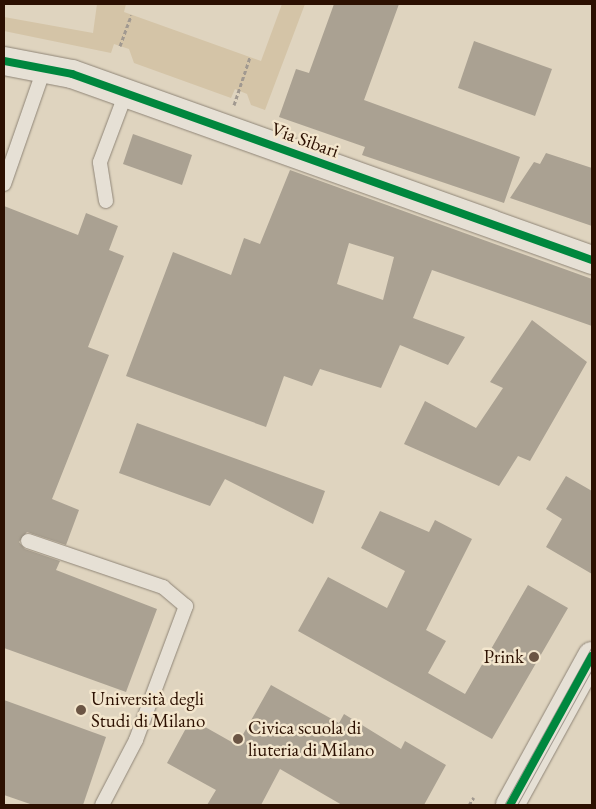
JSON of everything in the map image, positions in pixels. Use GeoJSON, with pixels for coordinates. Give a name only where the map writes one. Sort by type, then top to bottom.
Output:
{"type":"FeatureCollection","features":[{"type":"Feature","properties":{"kind":"street","name":"Via Sibari"},"geometry":{"type":"LineString","coordinates":[[4,61],[44,69],[126,93],[592,260]]}},
{"type":"Feature","properties":{"kind":"street"},"geometry":{"type":"LineString","coordinates":[[510,805],[592,656]]}},
{"type":"Feature","properties":{"kind":"lane"},"geometry":{"type":"LineString","coordinates":[[4,184],[44,69]]}},
{"type":"Feature","properties":{"kind":"lane"},"geometry":{"type":"LineString","coordinates":[[106,201],[100,162],[126,93]]}},
{"type":"Feature","properties":{"kind":"lane"},"geometry":{"type":"LineString","coordinates":[[28,541],[164,588],[186,606],[136,740],[102,805]]}},
{"type":"Feature","properties":{"kind":"path"},"geometry":{"type":"LineString","coordinates":[[120,46],[131,15]]}},
{"type":"Feature","properties":{"kind":"path"},"geometry":{"type":"LineString","coordinates":[[225,129],[250,58]]}},
{"type":"Feature","properties":{"kind":"path"},"geometry":{"type":"LineString","coordinates":[[470,805],[474,797]]}},
{"type":"Feature","properties":{"kind":"shaded area"},"geometry":{"type":"Polygon","coordinates":[[[97,4],[126,4],[124,12],[261,61],[282,4],[305,4],[265,110],[251,105],[247,94],[235,89],[231,98],[134,63],[129,49],[114,44],[111,53],[4,31],[4,17],[93,33],[97,4]]]}},
{"type":"Feature","properties":{"kind":"building"},"geometry":{"type":"Polygon","coordinates":[[[334,4],[399,4],[364,100],[520,157],[504,203],[362,155],[365,147],[279,117],[296,69],[309,73],[334,4]]]}},
{"type":"Feature","properties":{"kind":"building"},"geometry":{"type":"Polygon","coordinates":[[[474,41],[552,69],[535,116],[458,88],[474,41]]]}},
{"type":"Feature","properties":{"kind":"building"},"geometry":{"type":"Polygon","coordinates":[[[133,134],[192,155],[182,185],[123,164],[133,134]]]}},
{"type":"Feature","properties":{"kind":"building"},"geometry":{"type":"Polygon","coordinates":[[[546,153],[592,168],[592,226],[510,198],[534,162],[540,164],[546,153]]]}},
{"type":"Feature","properties":{"kind":"building"},"geometry":{"type":"Polygon","coordinates":[[[290,170],[592,279],[592,326],[432,270],[413,318],[465,337],[448,365],[400,345],[381,388],[320,369],[312,386],[284,376],[266,427],[126,376],[173,252],[231,275],[244,238],[260,244],[290,170]],[[349,243],[337,284],[383,300],[394,257],[349,243]]]}},
{"type":"Feature","properties":{"kind":"building"},"geometry":{"type":"Polygon","coordinates":[[[4,206],[78,235],[86,213],[118,226],[109,250],[124,256],[88,347],[109,355],[52,499],[79,510],[66,545],[27,532],[19,542],[25,549],[60,561],[56,570],[157,609],[126,692],[4,648],[4,206]]]}},
{"type":"Feature","properties":{"kind":"building"},"geometry":{"type":"Polygon","coordinates":[[[532,320],[587,362],[530,461],[518,456],[499,486],[404,444],[425,401],[476,428],[503,388],[490,382],[532,320]]]}},
{"type":"Feature","properties":{"kind":"building"},"geometry":{"type":"Polygon","coordinates":[[[137,423],[325,491],[313,524],[225,479],[210,506],[119,473],[137,423]]]}},
{"type":"Feature","properties":{"kind":"building"},"geometry":{"type":"Polygon","coordinates":[[[566,476],[592,491],[592,574],[546,547],[562,519],[546,509],[566,476]]]}},
{"type":"Feature","properties":{"kind":"building"},"geometry":{"type":"Polygon","coordinates":[[[380,511],[429,532],[435,520],[472,539],[426,630],[446,641],[428,673],[465,694],[528,585],[568,608],[492,739],[298,631],[328,577],[387,608],[405,571],[361,548],[380,511]]]}},
{"type":"Feature","properties":{"kind":"building"},"geometry":{"type":"Polygon","coordinates":[[[271,685],[339,723],[344,714],[401,749],[405,741],[446,765],[424,805],[342,805],[280,769],[261,805],[207,805],[216,790],[167,763],[191,719],[237,745],[271,685]]]}},
{"type":"Feature","properties":{"kind":"building"},"geometry":{"type":"Polygon","coordinates":[[[4,700],[106,737],[83,805],[33,805],[4,795],[4,700]]]}},
{"type":"Feature","properties":{"kind":"tram line"},"geometry":{"type":"LineString","coordinates":[[504,805],[592,646]]}},
{"type":"Feature","properties":{"kind":"tram line"},"geometry":{"type":"LineString","coordinates":[[517,805],[592,669]]}},
{"type":"Feature","properties":{"kind":"cycle path"},"geometry":{"type":"LineString","coordinates":[[4,61],[72,74],[592,260]]}},
{"type":"Feature","properties":{"kind":"cycle path"},"geometry":{"type":"LineString","coordinates":[[510,805],[592,656]]}},
{"type":"Feature","properties":{"kind":"place","name":"Prink"},"geometry":{"type":"Point","coordinates":[534,657]}},
{"type":"Feature","properties":{"kind":"place","name":"Università degli Studi di Milano"},"geometry":{"type":"Point","coordinates":[81,710]}},
{"type":"Feature","properties":{"kind":"place","name":"Civica scuola di liuteria di Milano"},"geometry":{"type":"Point","coordinates":[238,739]}}]}
